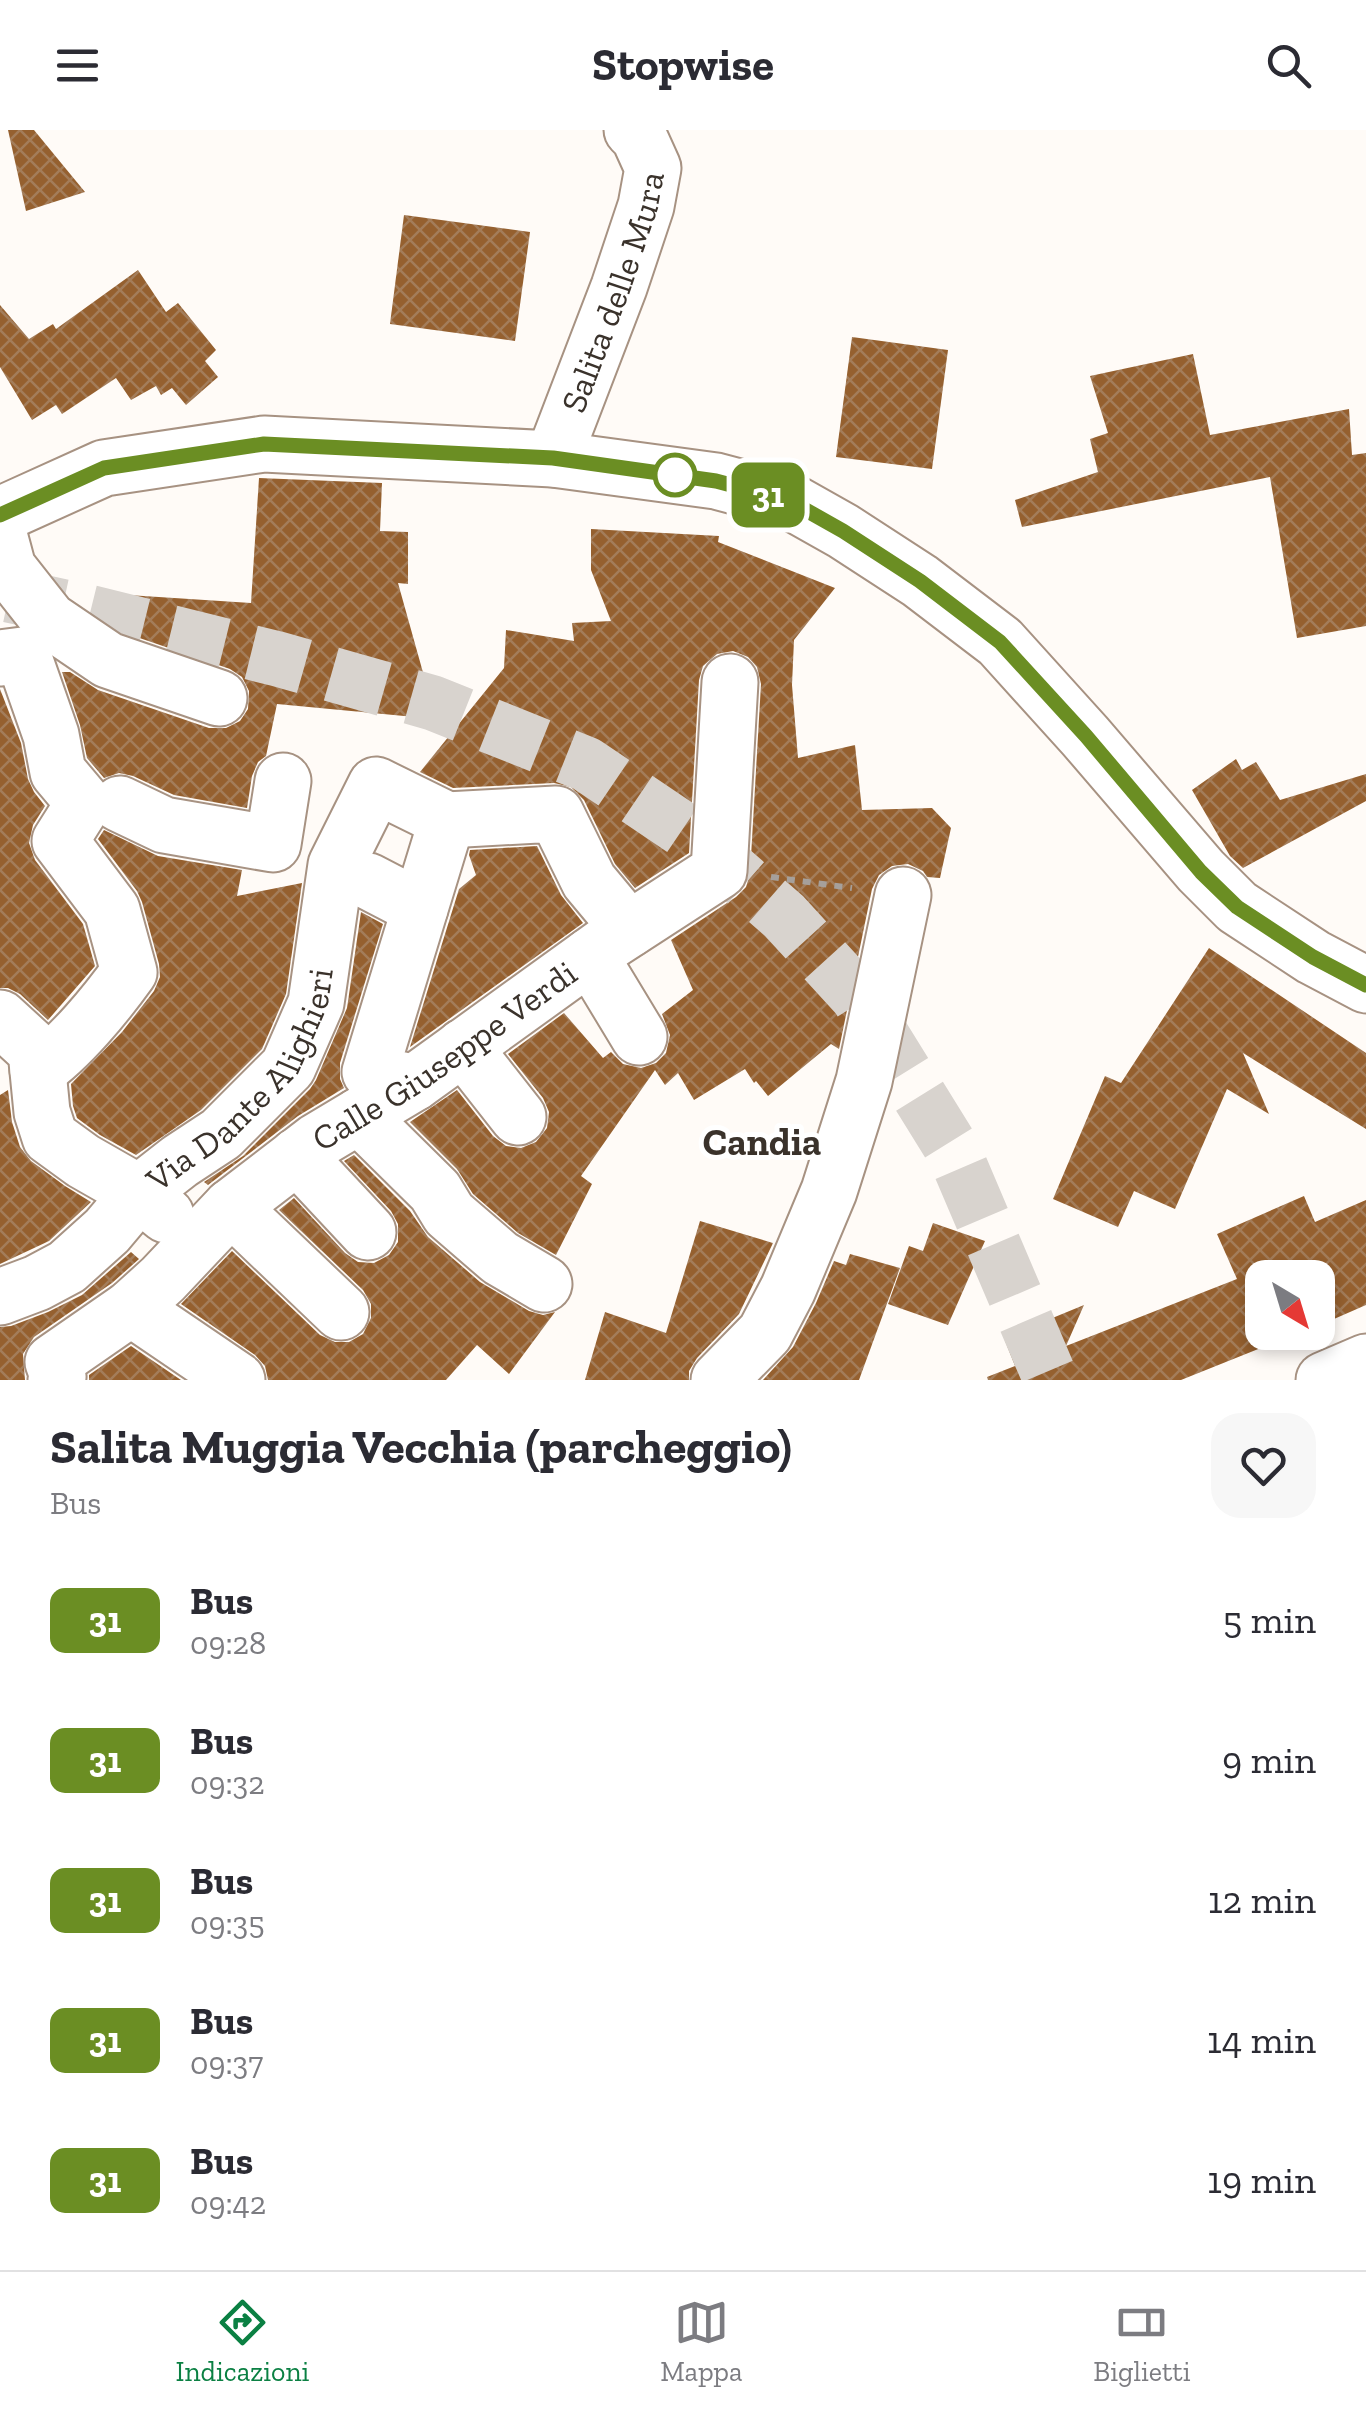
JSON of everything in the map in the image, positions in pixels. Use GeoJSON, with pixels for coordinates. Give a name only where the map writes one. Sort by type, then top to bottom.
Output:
{"type":"FeatureCollection","features":[{"type":"Feature","properties":{"kind":"street","name":"Salita delle Mura"},"geometry":{"type":"LineString","coordinates":[[553,458],[646,206],[652,168],[632,130]]}},
{"type":"Feature","properties":{"kind":"street","name":"Salita delle Mura"},"geometry":{"type":"LineString","coordinates":[[0,515],[104,468],[264,444],[553,458],[716,481],[788,500],[920,581],[1000,642],[1201,872],[1237,907],[1313,957],[1366,985]]}},
{"type":"Feature","properties":{"kind":"street"},"geometry":{"type":"LineString","coordinates":[[0,538],[8,568],[49,620],[108,660],[219,698]]}},
{"type":"Feature","properties":{"kind":"street"},"geometry":{"type":"LineString","coordinates":[[11,656],[51,735],[58,772],[107,803],[164,825],[272,844],[283,781]]}},
{"type":"Feature","properties":{"kind":"street"},"geometry":{"type":"LineString","coordinates":[[720,870],[730,682]]}},
{"type":"Feature","properties":{"kind":"street","name":"Via Dante Alighieri"},"geometry":{"type":"LineString","coordinates":[[0,1297],[67,1266],[106,1231],[139,1193],[221,1134],[288,1067],[316,1003],[336,864],[376,785],[447,820]]}},
{"type":"Feature","properties":{"kind":"street"},"geometry":{"type":"LineString","coordinates":[[38,1070],[52,1060],[129,972],[112,910],[60,841],[107,803]]}},
{"type":"Feature","properties":{"kind":"street"},"geometry":{"type":"LineString","coordinates":[[414,1083],[370,1072],[447,820],[556,814],[589,882],[639,1037]]}},
{"type":"Feature","properties":{"kind":"street","name":"Calle Giuseppe Verdi"},"geometry":{"type":"LineString","coordinates":[[60,1379],[53,1362],[130,1308],[215,1224],[317,1140],[414,1083],[609,942],[720,870]]}},
{"type":"Feature","properties":{"kind":"street"},"geometry":{"type":"LineString","coordinates":[[368,881],[420,908]]}},
{"type":"Feature","properties":{"kind":"street"},"geometry":{"type":"LineString","coordinates":[[719,1380],[765,1333],[788,1290],[828,1191],[864,1080],[903,895]]}},
{"type":"Feature","properties":{"kind":"street"},"geometry":{"type":"LineString","coordinates":[[0,1018],[36,1051],[42,1112],[50,1137],[139,1193],[215,1224],[341,1312]]}},
{"type":"Feature","properties":{"kind":"street"},"geometry":{"type":"LineString","coordinates":[[463,1047],[518,1118]]}},
{"type":"Feature","properties":{"kind":"street"},"geometry":{"type":"LineString","coordinates":[[359,1116],[434,1191],[449,1214],[500,1258],[544,1284]]}},
{"type":"Feature","properties":{"kind":"street"},"geometry":{"type":"LineString","coordinates":[[297,1156],[368,1232]]}},
{"type":"Feature","properties":{"kind":"street"},"geometry":{"type":"LineString","coordinates":[[130,1308],[237,1380]]}},
{"type":"Feature","properties":{"kind":"street"},"geometry":{"type":"LineString","coordinates":[[1324,1380],[1366,1362]]}},
{"type":"Feature","properties":{"kind":"path"},"geometry":{"type":"LineString","coordinates":[[720,870],[903,895]]}},
{"type":"Feature","properties":{"kind":"building"},"geometry":{"type":"Polygon","coordinates":[[[8,130],[34,130],[85,192],[26,211],[8,130]]]}},
{"type":"Feature","properties":{"kind":"building"},"geometry":{"type":"Polygon","coordinates":[[[404,215],[530,232],[515,341],[390,324],[404,215]]]}},
{"type":"Feature","properties":{"kind":"building"},"geometry":{"type":"Polygon","coordinates":[[[138,270],[166,312],[178,303],[216,350],[205,361],[218,377],[186,405],[172,388],[161,395],[156,386],[131,400],[116,378],[62,414],[56,405],[32,420],[0,367],[0,305],[29,339],[53,324],[56,329],[138,270]]]}},
{"type":"Feature","properties":{"kind":"building"},"geometry":{"type":"Polygon","coordinates":[[[852,337],[948,350],[932,469],[836,457],[852,337]]]}},
{"type":"Feature","properties":{"kind":"building"},"geometry":{"type":"Polygon","coordinates":[[[1193,354],[1210,435],[1349,409],[1352,455],[1366,453],[1366,626],[1297,638],[1270,477],[1022,527],[1015,500],[1098,472],[1090,439],[1108,433],[1090,376],[1193,354]]]}},
{"type":"Feature","properties":{"kind":"building"},"geometry":{"type":"Polygon","coordinates":[[[259,478],[382,483],[380,531],[408,532],[408,584],[398,583],[436,719],[277,704],[266,756],[258,762],[252,776],[247,808],[174,795],[119,773],[104,778],[87,758],[62,672],[70,672],[98,690],[209,728],[226,728],[240,721],[248,709],[249,691],[242,677],[230,669],[122,632],[111,623],[128,595],[251,603],[259,478]]]}},
{"type":"Feature","properties":{"kind":"building"},"geometry":{"type":"Polygon","coordinates":[[[591,529],[719,536],[718,542],[835,588],[794,640],[792,685],[798,758],[855,745],[862,810],[932,808],[951,828],[940,878],[927,877],[908,864],[892,866],[879,875],[872,889],[839,1049],[831,1044],[768,1096],[745,1069],[694,1100],[678,1073],[665,1085],[655,1070],[581,1176],[592,1184],[556,1255],[518,1233],[473,1194],[457,1169],[410,1122],[457,1090],[493,1136],[506,1146],[521,1148],[536,1142],[547,1128],[549,1112],[543,1098],[508,1054],[564,1013],[603,1058],[611,1052],[623,1064],[641,1068],[656,1063],[666,1053],[670,1035],[662,1014],[693,990],[671,940],[736,897],[746,887],[750,874],[761,684],[757,667],[748,657],[733,651],[717,654],[703,666],[689,853],[635,888],[615,864],[584,800],[571,787],[554,783],[453,788],[420,772],[504,668],[506,630],[574,641],[572,623],[611,621],[591,570],[591,529]]]}},
{"type":"Feature","properties":{"kind":"building"},"geometry":{"type":"Polygon","coordinates":[[[0,689],[21,743],[28,779],[45,806],[33,825],[29,843],[35,860],[83,924],[95,966],[48,1020],[20,994],[0,988],[0,689]]]}},
{"type":"Feature","properties":{"kind":"building"},"geometry":{"type":"Polygon","coordinates":[[[1236,759],[1242,770],[1256,762],[1280,800],[1366,774],[1366,801],[1243,868],[1230,856],[1192,790],[1236,759]]]}},
{"type":"Feature","properties":{"kind":"building"},"geometry":{"type":"Polygon","coordinates":[[[104,830],[158,856],[242,870],[237,896],[302,883],[286,994],[262,1049],[201,1110],[136,1155],[77,1118],[73,1106],[71,1084],[122,1032],[154,991],[160,977],[142,902],[98,839],[104,830]]]}},
{"type":"Feature","properties":{"kind":"building"},"geometry":{"type":"Polygon","coordinates":[[[537,846],[561,895],[583,923],[410,1047],[459,889],[476,875],[470,850],[537,846]]]}},
{"type":"Feature","properties":{"kind":"building"},"geometry":{"type":"Polygon","coordinates":[[[361,912],[383,924],[340,1063],[344,1088],[298,1116],[208,1185],[204,1182],[243,1156],[316,1080],[347,1008],[361,912]]]}},
{"type":"Feature","properties":{"kind":"building"},"geometry":{"type":"Polygon","coordinates":[[[1209,948],[1366,1053],[1366,1129],[1243,1053],[1269,1114],[1227,1089],[1175,1209],[1134,1191],[1118,1227],[1053,1199],[1105,1076],[1121,1083],[1209,948]]]}},
{"type":"Feature","properties":{"kind":"building"},"geometry":{"type":"Polygon","coordinates":[[[8,1090],[20,1147],[31,1161],[91,1202],[49,1241],[0,1264],[0,1095],[8,1090]]]}},
{"type":"Feature","properties":{"kind":"building"},"geometry":{"type":"Polygon","coordinates":[[[354,1155],[410,1211],[428,1237],[480,1282],[529,1311],[543,1315],[555,1312],[509,1374],[477,1345],[446,1380],[268,1380],[265,1366],[255,1355],[181,1304],[232,1251],[320,1335],[335,1342],[349,1342],[363,1334],[371,1318],[371,1304],[363,1290],[279,1210],[294,1198],[358,1262],[374,1263],[389,1255],[398,1242],[398,1224],[391,1211],[344,1161],[354,1155]]]}},
{"type":"Feature","properties":{"kind":"building"},"geometry":{"type":"Polygon","coordinates":[[[1304,1196],[1315,1222],[1366,1200],[1366,1305],[1335,1319],[1335,1260],[1245,1260],[1245,1350],[1256,1350],[1181,1380],[988,1380],[987,1377],[1015,1366],[1004,1338],[1084,1305],[1066,1346],[1237,1279],[1217,1234],[1304,1196]]]}},
{"type":"Feature","properties":{"kind":"building"},"geometry":{"type":"Polygon","coordinates":[[[700,1221],[773,1243],[739,1314],[697,1358],[689,1371],[689,1380],[585,1380],[605,1312],[666,1333],[700,1221]]]}},
{"type":"Feature","properties":{"kind":"building"},"geometry":{"type":"Polygon","coordinates":[[[933,1223],[985,1241],[948,1325],[888,1304],[909,1246],[923,1251],[933,1223]]]}},
{"type":"Feature","properties":{"kind":"building"},"geometry":{"type":"Polygon","coordinates":[[[131,1252],[139,1259],[112,1283],[34,1337],[23,1354],[25,1380],[0,1380],[0,1327],[48,1312],[82,1295],[131,1252]]]}},
{"type":"Feature","properties":{"kind":"building"},"geometry":{"type":"Polygon","coordinates":[[[850,1254],[900,1268],[859,1380],[763,1380],[793,1347],[834,1261],[846,1265],[850,1254]]]}},
{"type":"Feature","properties":{"kind":"building"},"geometry":{"type":"Polygon","coordinates":[[[131,1346],[181,1380],[89,1380],[89,1375],[131,1346]]]}},
{"type":"Feature","properties":{"kind":"tunnel"},"geometry":{"type":"LineString","coordinates":[[9,595],[278,659],[433,703],[586,764],[691,835],[784,916],[858,997],[954,1152],[1051,1380]]}},
{"type":"Feature","properties":{"kind":"bus line","name":"31"},"geometry":{"type":"LineString","coordinates":[[0,515],[104,468],[264,444],[553,458],[716,481],[788,500],[920,581],[1000,642],[1201,872],[1237,907],[1313,957],[1366,985]]}},
{"type":"Feature","properties":{"kind":"district","name":"Candia"},"geometry":{"type":"Point","coordinates":[762,1142]}}]}
